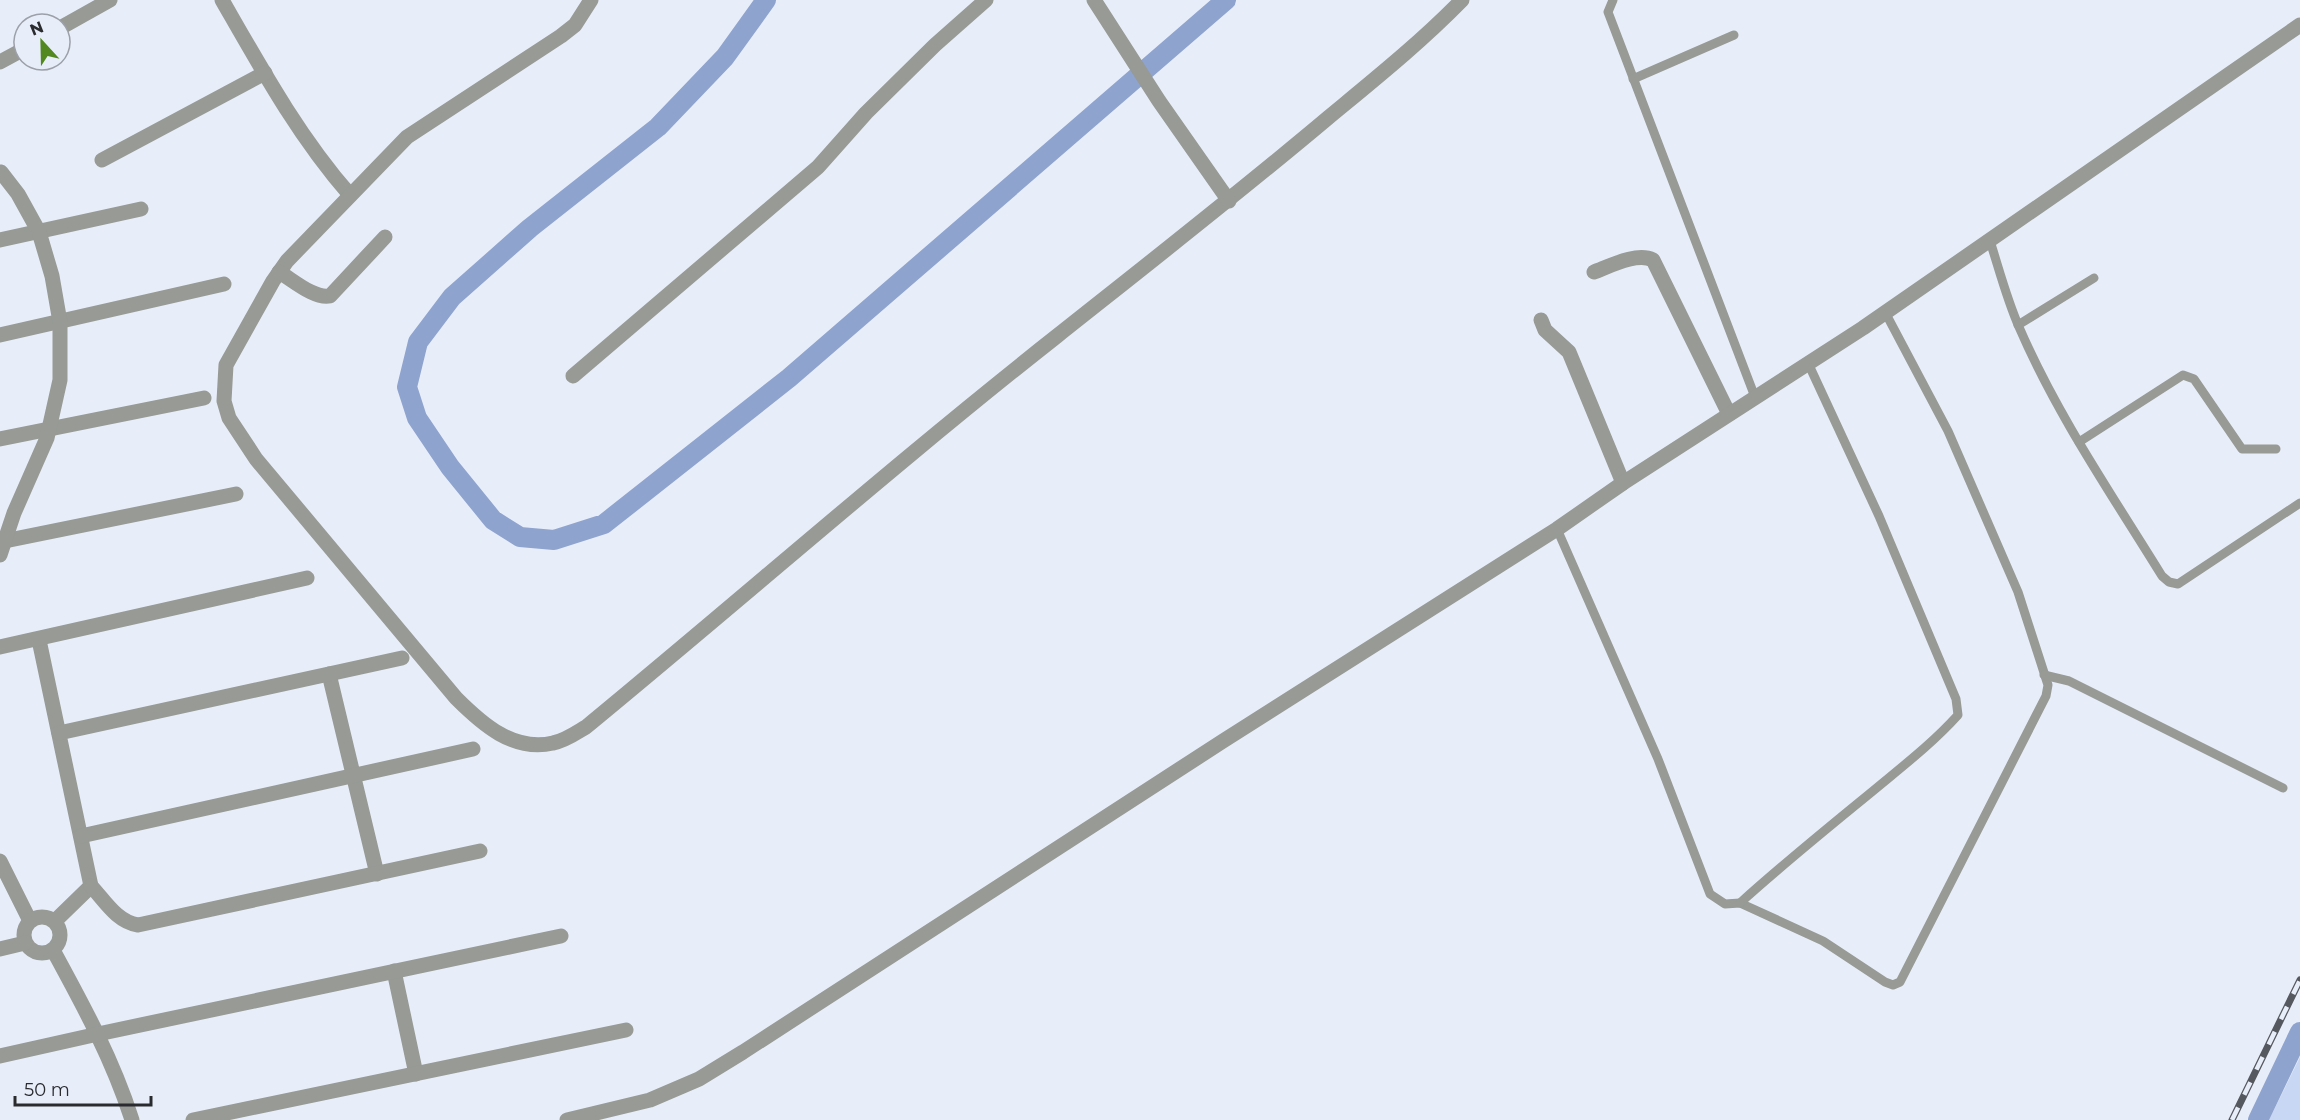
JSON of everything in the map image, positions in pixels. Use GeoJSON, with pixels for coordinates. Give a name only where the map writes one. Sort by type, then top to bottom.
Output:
{"type":"FeatureCollection","features":[{"type":"Feature","properties":{"kind":"street"},"geometry":{"type":"LineString","coordinates":[[72,21],[110,0]]}},
{"type":"Feature","properties":{"kind":"street"},"geometry":{"type":"LineString","coordinates":[[222,0],[301,133],[350,195]]}},
{"type":"Feature","properties":{"kind":"street"},"geometry":{"type":"LineString","coordinates":[[591,0],[575,25],[561,36],[407,137],[287,261],[226,365],[224,401],[229,418],[256,459],[456,698],[480,723],[517,742],[536,745],[553,744],[568,738],[586,726],[723,615],[877,483],[1055,337],[1229,201],[1431,32],[1462,0]]}},
{"type":"Feature","properties":{"kind":"street"},"geometry":{"type":"LineString","coordinates":[[573,376],[818,167],[866,113],[935,45],[986,0]]}},
{"type":"Feature","properties":{"kind":"street"},"geometry":{"type":"LineString","coordinates":[[1094,0],[1229,201]]}},
{"type":"Feature","properties":{"kind":"street"},"geometry":{"type":"LineString","coordinates":[[567,1120],[650,1100],[699,1079],[1557,529],[1990,241],[2300,25]]}},
{"type":"Feature","properties":{"kind":"street"},"geometry":{"type":"LineString","coordinates":[[102,160],[265,73]]}},
{"type":"Feature","properties":{"kind":"street"},"geometry":{"type":"LineString","coordinates":[[1,172],[18,194],[39,232],[52,276],[60,322],[60,380],[47,438],[1,546]]}},
{"type":"Feature","properties":{"kind":"street"},"geometry":{"type":"LineString","coordinates":[[0,240],[141,208]]}},
{"type":"Feature","properties":{"kind":"street"},"geometry":{"type":"LineString","coordinates":[[279,272],[317,294],[324,297],[330,296],[385,237]]}},
{"type":"Feature","properties":{"kind":"street"},"geometry":{"type":"LineString","coordinates":[[1594,272],[1631,259],[1647,257],[1653,260],[1729,414]]}},
{"type":"Feature","properties":{"kind":"street"},"geometry":{"type":"LineString","coordinates":[[0,335],[224,284]]}},
{"type":"Feature","properties":{"kind":"street"},"geometry":{"type":"LineString","coordinates":[[1541,320],[1545,330],[1569,352],[1623,483]]}},
{"type":"Feature","properties":{"kind":"street"},"geometry":{"type":"LineString","coordinates":[[0,439],[204,398]]}},
{"type":"Feature","properties":{"kind":"street"},"geometry":{"type":"LineString","coordinates":[[1,546],[236,494]]}},
{"type":"Feature","properties":{"kind":"street"},"geometry":{"type":"LineString","coordinates":[[0,647],[307,578]]}},
{"type":"Feature","properties":{"kind":"street"},"geometry":{"type":"LineString","coordinates":[[39,640],[92,886],[121,920],[129,924],[138,925],[480,851]]}},
{"type":"Feature","properties":{"kind":"street"},"geometry":{"type":"LineString","coordinates":[[59,733],[402,658]]}},
{"type":"Feature","properties":{"kind":"street"},"geometry":{"type":"LineString","coordinates":[[329,674],[377,874]]}},
{"type":"Feature","properties":{"kind":"street"},"geometry":{"type":"LineString","coordinates":[[81,837],[473,749]]}},
{"type":"Feature","properties":{"kind":"street"},"geometry":{"type":"LineString","coordinates":[[0,861],[30,921]]}},
{"type":"Feature","properties":{"kind":"street"},"geometry":{"type":"LineString","coordinates":[[55,921],[92,886]]}},
{"type":"Feature","properties":{"kind":"street"},"geometry":{"type":"LineString","coordinates":[[39,917],[55,921],[61,933],[58,946],[48,953],[36,953],[25,943],[24,931],[30,921],[39,917]]}},
{"type":"Feature","properties":{"kind":"street"},"geometry":{"type":"LineString","coordinates":[[0,1056],[561,936]]}},
{"type":"Feature","properties":{"kind":"street"},"geometry":{"type":"LineString","coordinates":[[0,949],[25,943]]}},
{"type":"Feature","properties":{"kind":"street"},"geometry":{"type":"LineString","coordinates":[[53,950],[98,1034],[123,1092],[132,1120]]}},
{"type":"Feature","properties":{"kind":"street"},"geometry":{"type":"LineString","coordinates":[[394,972],[416,1074]]}},
{"type":"Feature","properties":{"kind":"street"},"geometry":{"type":"LineString","coordinates":[[193,1120],[626,1030]]}},
{"type":"Feature","properties":{"kind":"lane"},"geometry":{"type":"LineString","coordinates":[[1613,0],[1608,12],[1755,397]]}},
{"type":"Feature","properties":{"kind":"lane"},"geometry":{"type":"LineString","coordinates":[[1634,79],[1734,35]]}},
{"type":"Feature","properties":{"kind":"lane"},"geometry":{"type":"LineString","coordinates":[[1990,241],[2018,325],[2036,362],[2079,442],[2162,576],[2169,582],[2178,584],[2300,503]]}},
{"type":"Feature","properties":{"kind":"lane"},"geometry":{"type":"LineString","coordinates":[[2018,325],[2094,278]]}},
{"type":"Feature","properties":{"kind":"lane"},"geometry":{"type":"LineString","coordinates":[[1557,529],[1658,759],[1710,894],[1725,904],[1740,903],[1823,941],[1885,982],[1893,985],[1900,982],[2046,696],[2048,685],[2018,592],[1948,431],[1885,312]]}},
{"type":"Feature","properties":{"kind":"lane"},"geometry":{"type":"LineString","coordinates":[[1740,903],[1781,866],[1928,745],[1958,714],[1956,699],[1883,526],[1808,363]]}},
{"type":"Feature","properties":{"kind":"lane"},"geometry":{"type":"LineString","coordinates":[[2079,442],[2183,375],[2194,379],[2242,449],[2276,449]]}},
{"type":"Feature","properties":{"kind":"lane"},"geometry":{"type":"LineString","coordinates":[[2044,675],[2068,681],[2283,788]]}},
{"type":"Feature","properties":{"kind":"shaded area"},"geometry":{"type":"Polygon","coordinates":[[[2300,1057],[2300,1120],[2269,1120],[2300,1057]]]}},
{"type":"Feature","properties":{"kind":"waterway"},"geometry":{"type":"LineString","coordinates":[[766,0],[725,57],[658,127],[530,228],[452,297],[418,342],[407,387],[417,418],[450,467],[493,520],[520,537],[554,540],[604,524],[789,378],[1226,0]]}},
{"type":"Feature","properties":{"kind":"waterway"},"geometry":{"type":"LineString","coordinates":[[2258,1120],[2300,1032]]}},
{"type":"Feature","properties":{"kind":"railway"},"geometry":{"type":"LineString","coordinates":[[2232,1120],[2300,980]]}}]}
